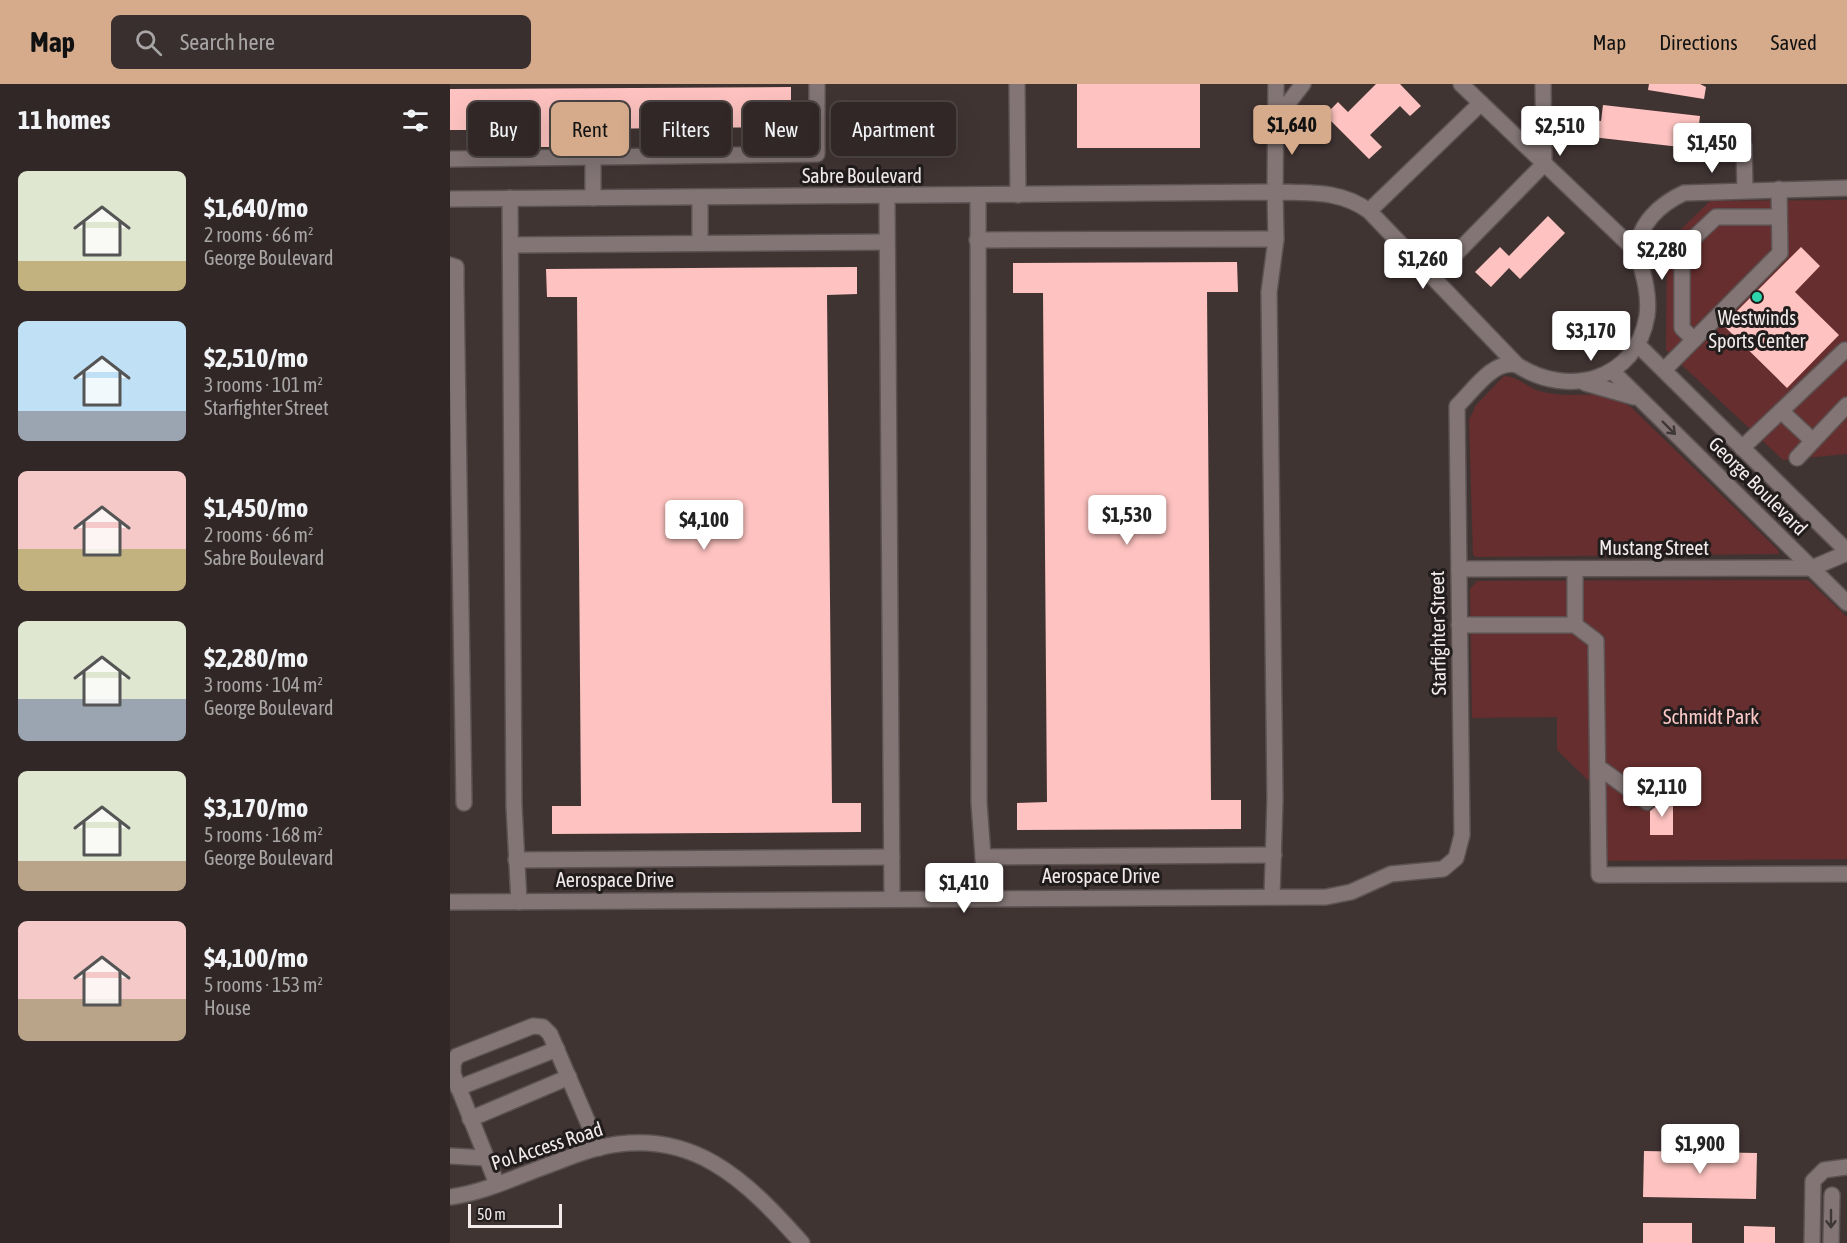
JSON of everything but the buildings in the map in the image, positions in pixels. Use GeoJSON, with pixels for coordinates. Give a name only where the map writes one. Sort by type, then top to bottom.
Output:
{"type":"FeatureCollection","features":[{"type":"Feature","properties":{"kind":"street"},"geometry":{"type":"LineString","coordinates":[[450,159],[817,154],[817,84]]}},
{"type":"Feature","properties":{"kind":"street"},"geometry":{"type":"LineString","coordinates":[[1017,84],[1018,195]]}},
{"type":"Feature","properties":{"kind":"street"},"geometry":{"type":"LineString","coordinates":[[1272,897],[1275,799],[1269,292],[1276,239],[1276,84]]}},
{"type":"Feature","properties":{"kind":"street"},"geometry":{"type":"LineString","coordinates":[[1276,118],[1303,84]]}},
{"type":"Feature","properties":{"kind":"street"},"geometry":{"type":"LineString","coordinates":[[1461,84],[1637,252]]}},
{"type":"Feature","properties":{"kind":"street"},"geometry":{"type":"LineString","coordinates":[[1433,277],[1544,164],[1544,84]]}},
{"type":"Feature","properties":{"kind":"street"},"geometry":{"type":"LineString","coordinates":[[1369,212],[1481,104]]}},
{"type":"Feature","properties":{"kind":"street"},"geometry":{"type":"LineString","coordinates":[[1744,146],[1745,190]]}},
{"type":"Feature","properties":{"kind":"street"},"geometry":{"type":"LineString","coordinates":[[593,157],[593,198]]}},
{"type":"Feature","properties":{"kind":"street"},"geometry":{"type":"LineString","coordinates":[[1637,252],[1637,241],[1648,220],[1672,198],[1695,191],[1847,188]]}},
{"type":"Feature","properties":{"kind":"street"},"geometry":{"type":"LineString","coordinates":[[1664,370],[1780,253],[1779,189]]}},
{"type":"Feature","properties":{"kind":"street","name":"Sabre Boulevard"},"geometry":{"type":"LineString","coordinates":[[450,199],[1275,192]]}},
{"type":"Feature","properties":{"kind":"street","name":"George Boulevard"},"geometry":{"type":"LineString","coordinates":[[1275,192],[1342,196],[1355,201],[1369,212],[1517,365],[1542,378],[1579,381],[1640,399]]}},
{"type":"Feature","properties":{"kind":"street"},"geometry":{"type":"LineString","coordinates":[[978,196],[979,802],[986,897]]}},
{"type":"Feature","properties":{"kind":"street"},"geometry":{"type":"LineString","coordinates":[[700,197],[700,243]]}},
{"type":"Feature","properties":{"kind":"street"},"geometry":{"type":"LineString","coordinates":[[887,197],[892,899]]}},
{"type":"Feature","properties":{"kind":"street"},"geometry":{"type":"LineString","coordinates":[[510,198],[513,794],[519,902]]}},
{"type":"Feature","properties":{"kind":"street"},"geometry":{"type":"LineString","coordinates":[[1694,340],[1682,328],[1682,249],[1716,217],[1779,217]]}},
{"type":"Feature","properties":{"kind":"street"},"geometry":{"type":"LineString","coordinates":[[977,240],[1276,239]]}},
{"type":"Feature","properties":{"kind":"street"},"geometry":{"type":"LineString","coordinates":[[511,245],[887,242]]}},
{"type":"Feature","properties":{"kind":"street","name":"George Boulevard"},"geometry":{"type":"LineString","coordinates":[[1637,252],[1646,286],[1647,315],[1654,350],[1664,370]]}},
{"type":"Feature","properties":{"kind":"street"},"geometry":{"type":"LineString","coordinates":[[450,265],[456,267],[453,286],[458,340],[455,581],[464,803]]}},
{"type":"Feature","properties":{"kind":"street","name":"George Boulevard"},"geometry":{"type":"LineString","coordinates":[[1579,381],[1612,372],[1638,345],[1647,315]]}},
{"type":"Feature","properties":{"kind":"street","name":"George Boulevard"},"geometry":{"type":"LineString","coordinates":[[1638,345],[1847,552]]}},
{"type":"Feature","properties":{"kind":"street"},"geometry":{"type":"LineString","coordinates":[[1742,448],[1845,350]]}},
{"type":"Feature","properties":{"kind":"street","name":"Starfighter Street"},"geometry":{"type":"LineString","coordinates":[[1456,858],[1462,835],[1457,406],[1497,366],[1507,363],[1517,365]]}},
{"type":"Feature","properties":{"kind":"street","name":"George Boulevard"},"geometry":{"type":"LineString","coordinates":[[1612,372],[1847,603]]}},
{"type":"Feature","properties":{"kind":"street"},"geometry":{"type":"LineString","coordinates":[[1797,458],[1847,405]]}},
{"type":"Feature","properties":{"kind":"street"},"geometry":{"type":"LineString","coordinates":[[1781,411],[1813,441]]}},
{"type":"Feature","properties":{"kind":"street","name":"Mustang Street"},"geometry":{"type":"LineString","coordinates":[[1459,569],[1812,568],[1847,552]]}},
{"type":"Feature","properties":{"kind":"street"},"geometry":{"type":"LineString","coordinates":[[1575,569],[1575,625]]}},
{"type":"Feature","properties":{"kind":"street"},"geometry":{"type":"LineString","coordinates":[[1459,625],[1575,625],[1596,641],[1599,875],[1847,874]]}},
{"type":"Feature","properties":{"kind":"street"},"geometry":{"type":"LineString","coordinates":[[1598,767],[1647,802]]}},
{"type":"Feature","properties":{"kind":"street"},"geometry":{"type":"LineString","coordinates":[[983,857],[1274,855]]}},
{"type":"Feature","properties":{"kind":"street"},"geometry":{"type":"LineString","coordinates":[[516,860],[892,857]]}},
{"type":"Feature","properties":{"kind":"street","name":"Aerospace Drive"},"geometry":{"type":"LineString","coordinates":[[450,902],[1341,895],[1390,874],[1443,868],[1456,858]]}},
{"type":"Feature","properties":{"kind":"street"},"geometry":{"type":"LineString","coordinates":[[497,1184],[458,1088],[453,1074],[453,1064],[457,1056],[532,1026],[543,1027],[550,1034],[599,1148]]}},
{"type":"Feature","properties":{"kind":"street"},"geometry":{"type":"LineString","coordinates":[[458,1088],[556,1049]]}},
{"type":"Feature","properties":{"kind":"street"},"geometry":{"type":"LineString","coordinates":[[470,1119],[569,1077]]}},
{"type":"Feature","properties":{"kind":"street","name":"Pol Access Road"},"geometry":{"type":"LineString","coordinates":[[450,1197],[497,1184],[599,1148],[658,1144],[689,1150],[720,1165],[760,1196],[802,1243]]}},
{"type":"Feature","properties":{"kind":"street"},"geometry":{"type":"LineString","coordinates":[[450,1156],[486,1158]]}},
{"type":"Feature","properties":{"kind":"street"},"geometry":{"type":"LineString","coordinates":[[1812,1243],[1813,1180],[1818,1174],[1833,1167],[1847,1167]]}},
{"type":"Feature","properties":{"kind":"street"},"geometry":{"type":"LineString","coordinates":[[1812,1194],[1839,1195],[1831,1243]]}},
{"type":"Feature","properties":{"kind":"green space","name":"Westwinds Sports Center"},"geometry":{"type":"Polygon","coordinates":[[[1847,200],[1847,454],[1783,460],[1666,350],[1667,243],[1710,201],[1847,200]]]}},
{"type":"Feature","properties":{"kind":"green space"},"geometry":{"type":"Polygon","coordinates":[[[1504,376],[1539,391],[1563,395],[1595,395],[1631,407],[1778,550],[1779,554],[1476,557],[1473,555],[1469,420],[1476,405],[1504,376]]]}},
{"type":"Feature","properties":{"kind":"green space","name":"Schmidt Park"},"geometry":{"type":"Polygon","coordinates":[[[1808,580],[1847,617],[1847,859],[1595,861],[1594,786],[1557,750],[1557,717],[1472,718],[1470,589],[1477,581],[1808,580]]]}},
{"type":"Feature","properties":{"kind":"place","name":"Westwinds Sports Center"},"geometry":{"type":"Point","coordinates":[1757,297]}}]}
